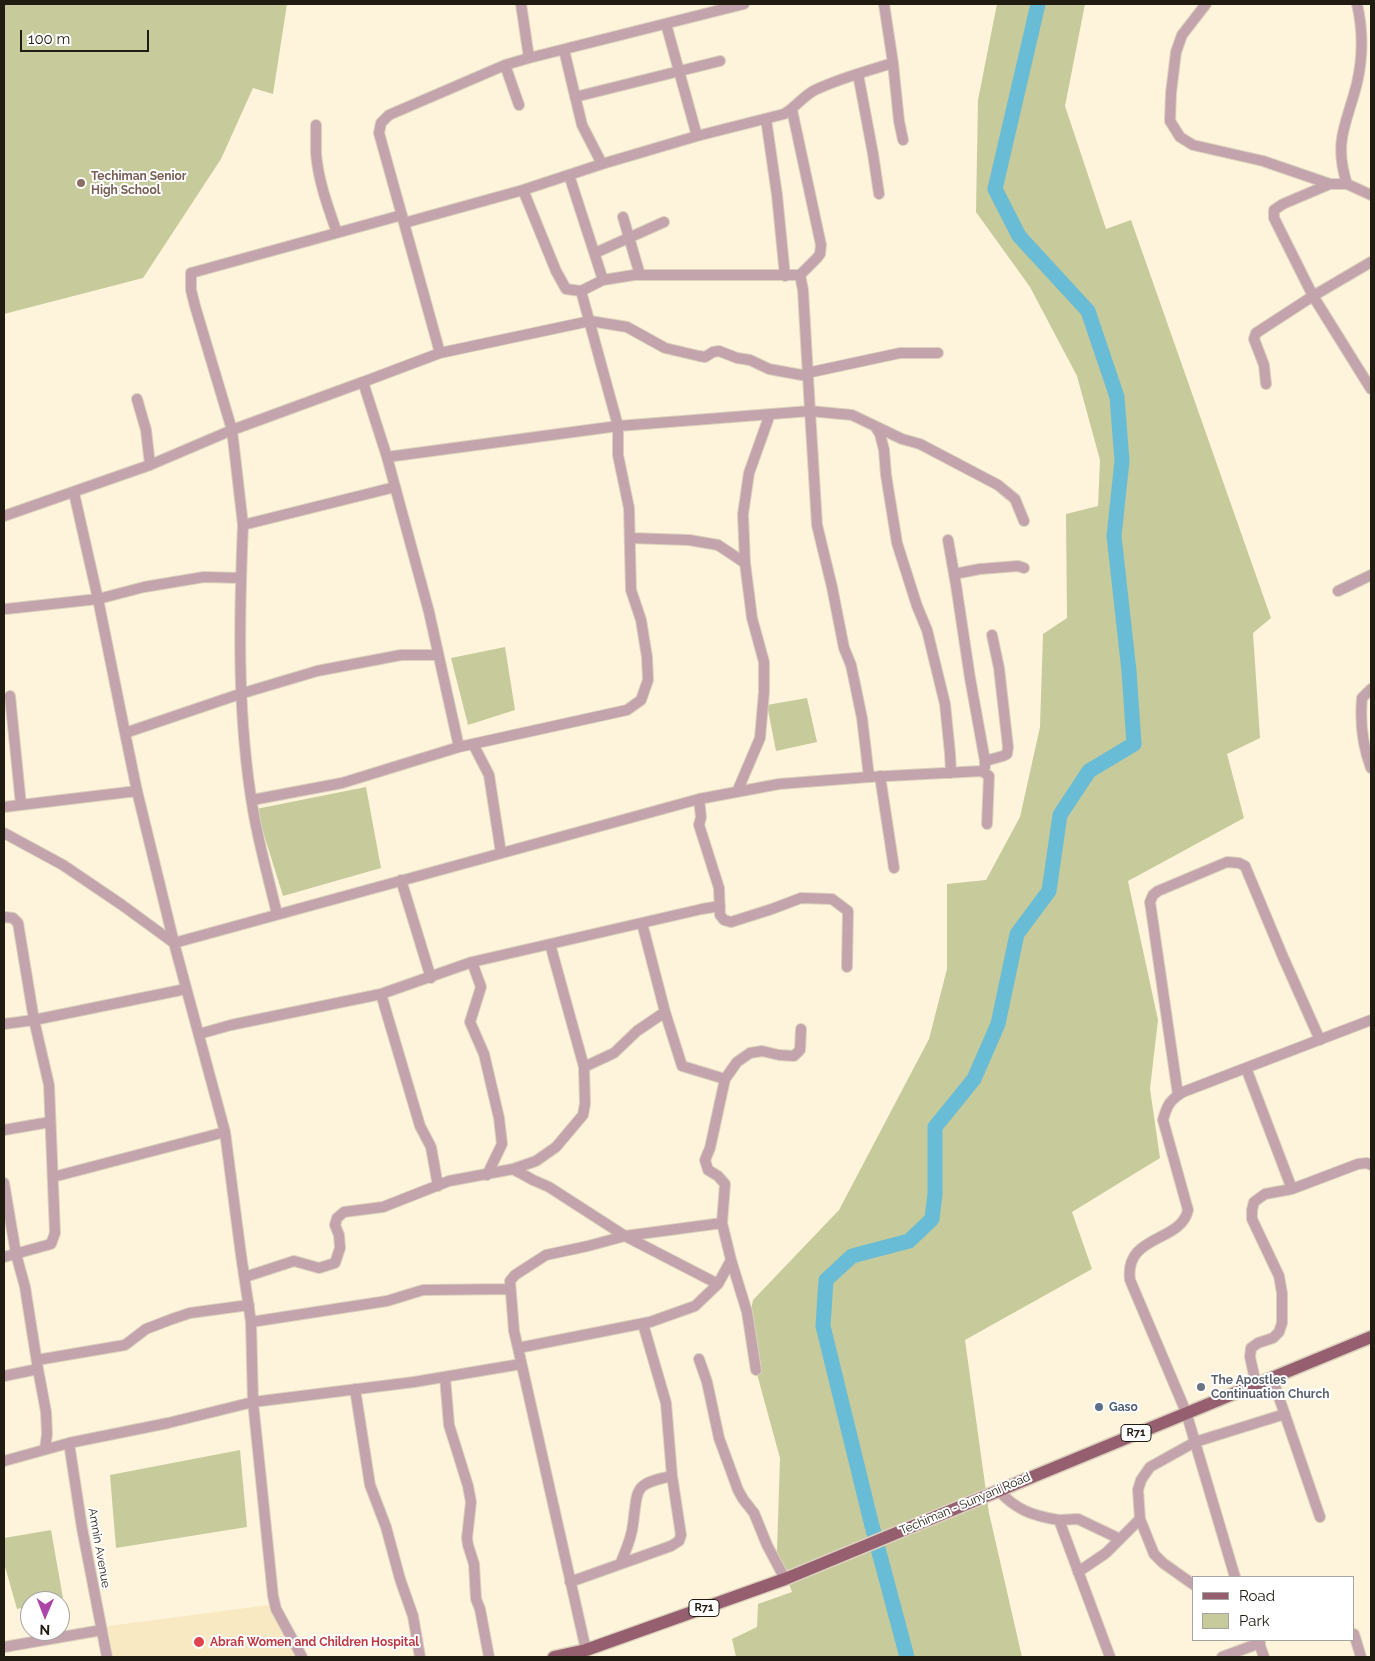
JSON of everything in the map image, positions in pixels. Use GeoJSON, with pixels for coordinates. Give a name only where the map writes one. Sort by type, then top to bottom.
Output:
{"type":"FeatureCollection","features":[{"type":"Feature","properties":{"kind":"main road","name":"Techiman - Sunyani Road"},"geometry":{"type":"LineString","coordinates":[[560,1657],[586,1650],[851,1552],[1371,1337]]}},
{"type":"Feature","properties":{"kind":"street"},"geometry":{"type":"LineString","coordinates":[[520,4],[529,58]]}},
{"type":"Feature","properties":{"kind":"street"},"geometry":{"type":"LineString","coordinates":[[440,353],[379,133],[381,123],[389,115],[505,65],[742,4]]}},
{"type":"Feature","properties":{"kind":"street"},"geometry":{"type":"LineString","coordinates":[[884,4],[894,63],[899,121],[903,140]]}},
{"type":"Feature","properties":{"kind":"street"},"geometry":{"type":"LineString","coordinates":[[1206,4],[1182,35],[1176,52],[1170,121],[1180,137],[1193,145],[1263,161],[1330,184],[1347,184],[1371,194]]}},
{"type":"Feature","properties":{"kind":"street"},"geometry":{"type":"LineString","coordinates":[[1347,184],[1340,149],[1343,129],[1358,82],[1362,37],[1357,4]]}},
{"type":"Feature","properties":{"kind":"street"},"geometry":{"type":"LineString","coordinates":[[666,24],[697,136]]}},
{"type":"Feature","properties":{"kind":"street"},"geometry":{"type":"LineString","coordinates":[[564,50],[582,124],[602,164]]}},
{"type":"Feature","properties":{"kind":"street"},"geometry":{"type":"LineString","coordinates":[[575,97],[720,62]]}},
{"type":"Feature","properties":{"kind":"street"},"geometry":{"type":"LineString","coordinates":[[278,914],[253,809],[240,694],[243,524],[232,430],[195,306],[191,290],[191,272],[337,233],[524,190],[602,164],[697,136],[784,114],[792,110],[805,96],[815,90],[894,63]]}},
{"type":"Feature","properties":{"kind":"street"},"geometry":{"type":"LineString","coordinates":[[505,65],[518,105]]}},
{"type":"Feature","properties":{"kind":"street"},"geometry":{"type":"LineString","coordinates":[[858,74],[879,194]]}},
{"type":"Feature","properties":{"kind":"street"},"geometry":{"type":"LineString","coordinates":[[524,190],[556,271],[566,289],[581,291],[603,280],[640,275],[800,276],[820,254],[821,245],[792,110]]}},
{"type":"Feature","properties":{"kind":"street"},"geometry":{"type":"LineString","coordinates":[[766,119],[777,195],[785,276]]}},
{"type":"Feature","properties":{"kind":"street"},"geometry":{"type":"LineString","coordinates":[[316,125],[316,153],[319,173],[337,233]]}},
{"type":"Feature","properties":{"kind":"street"},"geometry":{"type":"LineString","coordinates":[[569,175],[603,280]]}},
{"type":"Feature","properties":{"kind":"street"},"geometry":{"type":"LineString","coordinates":[[1330,184],[1283,204],[1274,210],[1274,218],[1313,296],[1371,388]]}},
{"type":"Feature","properties":{"kind":"street"},"geometry":{"type":"LineString","coordinates":[[623,218],[640,275]]}},
{"type":"Feature","properties":{"kind":"street"},"geometry":{"type":"LineString","coordinates":[[595,253],[664,222]]}},
{"type":"Feature","properties":{"kind":"street"},"geometry":{"type":"LineString","coordinates":[[1266,384],[1264,365],[1254,339],[1256,333],[1313,296],[1371,262]]}},
{"type":"Feature","properties":{"kind":"street"},"geometry":{"type":"LineString","coordinates":[[800,276],[803,290],[817,525],[844,648],[851,665],[894,868]]}},
{"type":"Feature","properties":{"kind":"street"},"geometry":{"type":"LineString","coordinates":[[252,800],[342,782],[459,747],[627,710],[641,700],[648,680],[647,657],[641,620],[632,590],[629,508],[618,455],[618,426],[581,291]]}},
{"type":"Feature","properties":{"kind":"street"},"geometry":{"type":"LineString","coordinates":[[4,516],[150,465],[232,430],[440,353],[590,321],[627,327],[665,348],[699,356],[719,351],[754,362],[768,369],[807,375],[900,353],[938,353]]}},
{"type":"Feature","properties":{"kind":"street"},"geometry":{"type":"LineString","coordinates":[[364,382],[387,457],[429,612],[459,747]]}},
{"type":"Feature","properties":{"kind":"street"},"geometry":{"type":"LineString","coordinates":[[137,398],[146,430],[150,465]]}},
{"type":"Feature","properties":{"kind":"street"},"geometry":{"type":"LineString","coordinates":[[387,457],[618,426],[810,411],[852,415],[902,439],[920,444],[998,485],[1015,499],[1024,521]]}},
{"type":"Feature","properties":{"kind":"street"},"geometry":{"type":"LineString","coordinates":[[737,792],[760,738],[764,692],[764,662],[752,618],[745,563],[743,514],[749,473],[770,414]]}},
{"type":"Feature","properties":{"kind":"street"},"geometry":{"type":"LineString","coordinates":[[875,426],[880,434],[884,450],[897,543],[917,606],[927,630],[945,704],[951,772]]}},
{"type":"Feature","properties":{"kind":"street"},"geometry":{"type":"LineString","coordinates":[[243,524],[395,487]]}},
{"type":"Feature","properties":{"kind":"street"},"geometry":{"type":"LineString","coordinates":[[74,493],[98,599],[137,791],[174,943],[225,1132],[251,1322],[253,1402],[274,1603],[302,1657]]}},
{"type":"Feature","properties":{"kind":"street"},"geometry":{"type":"LineString","coordinates":[[630,538],[689,540],[718,545],[745,563]]}},
{"type":"Feature","properties":{"kind":"street"},"geometry":{"type":"LineString","coordinates":[[948,540],[983,766],[989,776],[987,824]]}},
{"type":"Feature","properties":{"kind":"street"},"geometry":{"type":"LineString","coordinates":[[954,574],[980,569],[1018,566],[1024,568]]}},
{"type":"Feature","properties":{"kind":"street"},"geometry":{"type":"LineString","coordinates":[[1338,591],[1371,575]]}},
{"type":"Feature","properties":{"kind":"street"},"geometry":{"type":"LineString","coordinates":[[6,609],[98,599],[144,587],[204,577],[241,578]]}},
{"type":"Feature","properties":{"kind":"street"},"geometry":{"type":"LineString","coordinates":[[174,943],[699,799],[780,784],[951,772],[983,766],[1007,754],[1008,747],[999,668],[992,635]]}},
{"type":"Feature","properties":{"kind":"street"},"geometry":{"type":"LineString","coordinates":[[125,733],[240,694],[316,671],[401,655],[438,655]]}},
{"type":"Feature","properties":{"kind":"street"},"geometry":{"type":"LineString","coordinates":[[1371,689],[1362,698],[1361,710],[1367,758],[1371,768]]}},
{"type":"Feature","properties":{"kind":"street"},"geometry":{"type":"LineString","coordinates":[[10,696],[21,805]]}},
{"type":"Feature","properties":{"kind":"street"},"geometry":{"type":"LineString","coordinates":[[473,744],[489,775],[501,853]]}},
{"type":"Feature","properties":{"kind":"street"},"geometry":{"type":"LineString","coordinates":[[4,806],[137,791]]}},
{"type":"Feature","properties":{"kind":"street"},"geometry":{"type":"LineString","coordinates":[[699,799],[701,817],[699,825],[720,888],[720,915],[724,920],[731,922],[772,910],[801,898],[832,899],[848,911],[847,967]]}},
{"type":"Feature","properties":{"kind":"street"},"geometry":{"type":"LineString","coordinates":[[4,833],[63,865],[122,904],[174,943]]}},
{"type":"Feature","properties":{"kind":"street"},"geometry":{"type":"LineString","coordinates":[[1178,1095],[1150,902],[1153,895],[1158,891],[1228,862],[1239,863],[1245,866],[1320,1040]]}},
{"type":"Feature","properties":{"kind":"street"},"geometry":{"type":"LineString","coordinates":[[401,880],[431,978]]}},
{"type":"Feature","properties":{"kind":"street"},"geometry":{"type":"LineString","coordinates":[[199,1034],[231,1025],[382,994],[472,962],[702,908],[720,906]]}},
{"type":"Feature","properties":{"kind":"street"},"geometry":{"type":"LineString","coordinates":[[4,917],[13,918],[18,924],[34,1020],[49,1085],[54,1238],[51,1244],[4,1257]]}},
{"type":"Feature","properties":{"kind":"street"},"geometry":{"type":"LineString","coordinates":[[642,922],[682,1066],[725,1079]]}},
{"type":"Feature","properties":{"kind":"street"},"geometry":{"type":"LineString","coordinates":[[245,1277],[294,1261],[319,1268],[335,1263],[340,1248],[339,1235],[335,1225],[337,1218],[344,1212],[383,1207],[449,1181],[513,1169],[536,1161],[556,1147],[583,1115],[585,1104],[584,1067],[550,944]]}},
{"type":"Feature","properties":{"kind":"street"},"geometry":{"type":"LineString","coordinates":[[472,962],[481,987],[470,1022],[484,1054],[499,1118],[502,1144],[487,1175]]}},
{"type":"Feature","properties":{"kind":"street"},"geometry":{"type":"LineString","coordinates":[[4,1024],[34,1020],[186,989]]}},
{"type":"Feature","properties":{"kind":"street"},"geometry":{"type":"LineString","coordinates":[[382,994],[420,1126],[431,1147],[438,1186]]}},
{"type":"Feature","properties":{"kind":"street"},"geometry":{"type":"LineString","coordinates":[[584,1067],[614,1053],[637,1031],[666,1012]]}},
{"type":"Feature","properties":{"kind":"street"},"geometry":{"type":"LineString","coordinates":[[1235,1576],[1186,1412],[1130,1280],[1131,1261],[1140,1248],[1180,1224],[1186,1217],[1188,1210],[1163,1120],[1172,1098],[1178,1095],[1371,1020]]}},
{"type":"Feature","properties":{"kind":"street"},"geometry":{"type":"LineString","coordinates":[[756,1370],[747,1312],[722,1223],[725,1184],[718,1176],[708,1170],[705,1160],[710,1148],[725,1079],[737,1062],[750,1053],[762,1051],[794,1056],[800,1050],[801,1029]]}},
{"type":"Feature","properties":{"kind":"street"},"geometry":{"type":"LineString","coordinates":[[1246,1068],[1292,1189]]}},
{"type":"Feature","properties":{"kind":"street"},"geometry":{"type":"LineString","coordinates":[[4,1130],[50,1122]]}},
{"type":"Feature","properties":{"kind":"street"},"geometry":{"type":"LineString","coordinates":[[53,1177],[225,1132]]}},
{"type":"Feature","properties":{"kind":"street"},"geometry":{"type":"LineString","coordinates":[[533,1180],[536,1161]]}},
{"type":"Feature","properties":{"kind":"street"},"geometry":{"type":"LineString","coordinates":[[1256,1384],[1250,1357],[1251,1348],[1258,1343],[1273,1338],[1279,1332],[1282,1323],[1282,1293],[1279,1276],[1252,1219],[1254,1202],[1265,1194],[1292,1189],[1358,1164],[1371,1164]]}},
{"type":"Feature","properties":{"kind":"street"},"geometry":{"type":"LineString","coordinates":[[513,1169],[549,1187],[625,1236],[718,1284]]}},
{"type":"Feature","properties":{"kind":"street"},"geometry":{"type":"LineString","coordinates":[[4,1183],[16,1254],[25,1287],[46,1412],[47,1434],[45,1449]]}},
{"type":"Feature","properties":{"kind":"street"},"geometry":{"type":"LineString","coordinates":[[586,1650],[514,1331],[510,1281],[515,1275],[546,1256],[625,1236],[722,1223]]}},
{"type":"Feature","properties":{"kind":"street"},"geometry":{"type":"LineString","coordinates":[[518,1348],[642,1324],[695,1306],[718,1284],[731,1260]]}},
{"type":"Feature","properties":{"kind":"street"},"geometry":{"type":"LineString","coordinates":[[251,1322],[387,1301],[423,1290],[510,1289]]}},
{"type":"Feature","properties":{"kind":"street"},"geometry":{"type":"LineString","coordinates":[[4,1376],[37,1365],[125,1345],[146,1329],[190,1313],[249,1305]]}},
{"type":"Feature","properties":{"kind":"street"},"geometry":{"type":"LineString","coordinates":[[570,1582],[622,1562],[672,1546],[679,1541],[681,1535],[672,1476],[666,1403],[642,1324]]}},
{"type":"Feature","properties":{"kind":"street"},"geometry":{"type":"LineString","coordinates":[[699,1359],[707,1382],[719,1438],[738,1490],[754,1513],[767,1545],[784,1578]]}},
{"type":"Feature","properties":{"kind":"street"},"geometry":{"type":"LineString","coordinates":[[4,1461],[69,1443],[168,1423],[253,1402],[445,1377],[521,1364]]}},
{"type":"Feature","properties":{"kind":"street"},"geometry":{"type":"LineString","coordinates":[[445,1377],[449,1425],[472,1502],[467,1538],[474,1564],[476,1599],[489,1657]]}},
{"type":"Feature","properties":{"kind":"street"},"geometry":{"type":"LineString","coordinates":[[1272,1377],[1320,1517]]}},
{"type":"Feature","properties":{"kind":"street"},"geometry":{"type":"LineString","coordinates":[[355,1389],[370,1485],[386,1528],[400,1579],[413,1616],[420,1657]]}},
{"type":"Feature","properties":{"kind":"street"},"geometry":{"type":"LineString","coordinates":[[1192,1584],[1163,1563],[1154,1554],[1140,1519],[1138,1490],[1141,1480],[1150,1467],[1195,1442],[1285,1414]]}},
{"type":"Feature","properties":{"kind":"street","name":"Amnin Avenue"},"geometry":{"type":"LineString","coordinates":[[69,1443],[82,1528],[107,1657]]}},
{"type":"Feature","properties":{"kind":"street"},"geometry":{"type":"LineString","coordinates":[[622,1562],[633,1526],[638,1492],[650,1480],[672,1476]]}},
{"type":"Feature","properties":{"kind":"street"},"geometry":{"type":"LineString","coordinates":[[998,1490],[1008,1502],[1022,1509],[1042,1517],[1059,1520],[1078,1519],[1120,1539]]}},
{"type":"Feature","properties":{"kind":"street"},"geometry":{"type":"LineString","coordinates":[[1078,1572],[1106,1553],[1140,1519]]}},
{"type":"Feature","properties":{"kind":"street"},"geometry":{"type":"LineString","coordinates":[[1059,1520],[1110,1657]]}},
{"type":"Feature","properties":{"kind":"street"},"geometry":{"type":"LineString","coordinates":[[4,1647],[102,1630]]}},
{"type":"Feature","properties":{"kind":"street"},"geometry":{"type":"LineString","coordinates":[[1355,1637],[1361,1657]]}},
{"type":"Feature","properties":{"kind":"street"},"geometry":{"type":"LineString","coordinates":[[1222,1657],[1259,1641],[1264,1657]]}},
{"type":"Feature","properties":{"kind":"shaded area","name":"Abrafi Women and Children Hospital"},"geometry":{"type":"Polygon","coordinates":[[[269,1605],[296,1657],[113,1657],[108,1626],[269,1605]]]}},
{"type":"Feature","properties":{"kind":"green space","name":"Techiman Senior High School"},"geometry":{"type":"Polygon","coordinates":[[[4,4],[287,4],[273,94],[253,88],[221,159],[143,278],[4,314],[4,4]]]}},
{"type":"Feature","properties":{"kind":"green space"},"geometry":{"type":"Polygon","coordinates":[[[997,4],[1085,4],[1065,106],[1106,229],[1131,220],[1271,618],[1253,633],[1260,738],[1227,754],[1244,818],[1128,881],[1158,1020],[1150,1089],[1160,1158],[1072,1212],[1092,1269],[965,1340],[989,1513],[1022,1657],[736,1657],[732,1639],[757,1627],[758,1604],[792,1592],[777,1551],[780,1458],[746,1334],[753,1300],[839,1210],[929,1039],[947,969],[947,884],[986,880],[1020,817],[1040,727],[1043,634],[1067,618],[1066,514],[1098,506],[1100,460],[1077,376],[1030,287],[976,212],[978,100],[997,4]]]}},
{"type":"Feature","properties":{"kind":"green space"},"geometry":{"type":"Polygon","coordinates":[[[505,647],[515,710],[468,725],[451,658],[505,647]]]}},
{"type":"Feature","properties":{"kind":"green space"},"geometry":{"type":"Polygon","coordinates":[[[807,698],[817,742],[776,751],[767,705],[807,698]]]}},
{"type":"Feature","properties":{"kind":"green space"},"geometry":{"type":"Polygon","coordinates":[[[366,787],[381,868],[283,896],[256,809],[366,787]]]}},
{"type":"Feature","properties":{"kind":"green space"},"geometry":{"type":"Polygon","coordinates":[[[240,1450],[247,1527],[116,1548],[110,1475],[240,1450]]]}},
{"type":"Feature","properties":{"kind":"green space"},"geometry":{"type":"Polygon","coordinates":[[[51,1530],[62,1591],[20,1591],[20,1608],[17,1609],[4,1563],[4,1538],[51,1530]]]}},
{"type":"Feature","properties":{"kind":"waterway"},"geometry":{"type":"LineString","coordinates":[[907,1657],[871,1522],[823,1326],[826,1280],[852,1256],[909,1241],[932,1219],[935,1194],[935,1127],[974,1079],[998,1024],[1017,934],[1049,891],[1060,815],[1089,771],[1134,744],[1129,671],[1114,536],[1122,461],[1117,397],[1088,311],[1019,236],[995,189],[1038,4]]}},
{"type":"Feature","properties":{"kind":"place","name":"Techiman Senior High School"},"geometry":{"type":"Point","coordinates":[81,183]}},
{"type":"Feature","properties":{"kind":"place","name":"The Apostles Continuation Church"},"geometry":{"type":"Point","coordinates":[1201,1387]}},
{"type":"Feature","properties":{"kind":"place","name":"Gaso"},"geometry":{"type":"Point","coordinates":[1099,1407]}},
{"type":"Feature","properties":{"kind":"place","name":"Abrafi Women and Children Hospital"},"geometry":{"type":"Point","coordinates":[199,1642]}}]}
